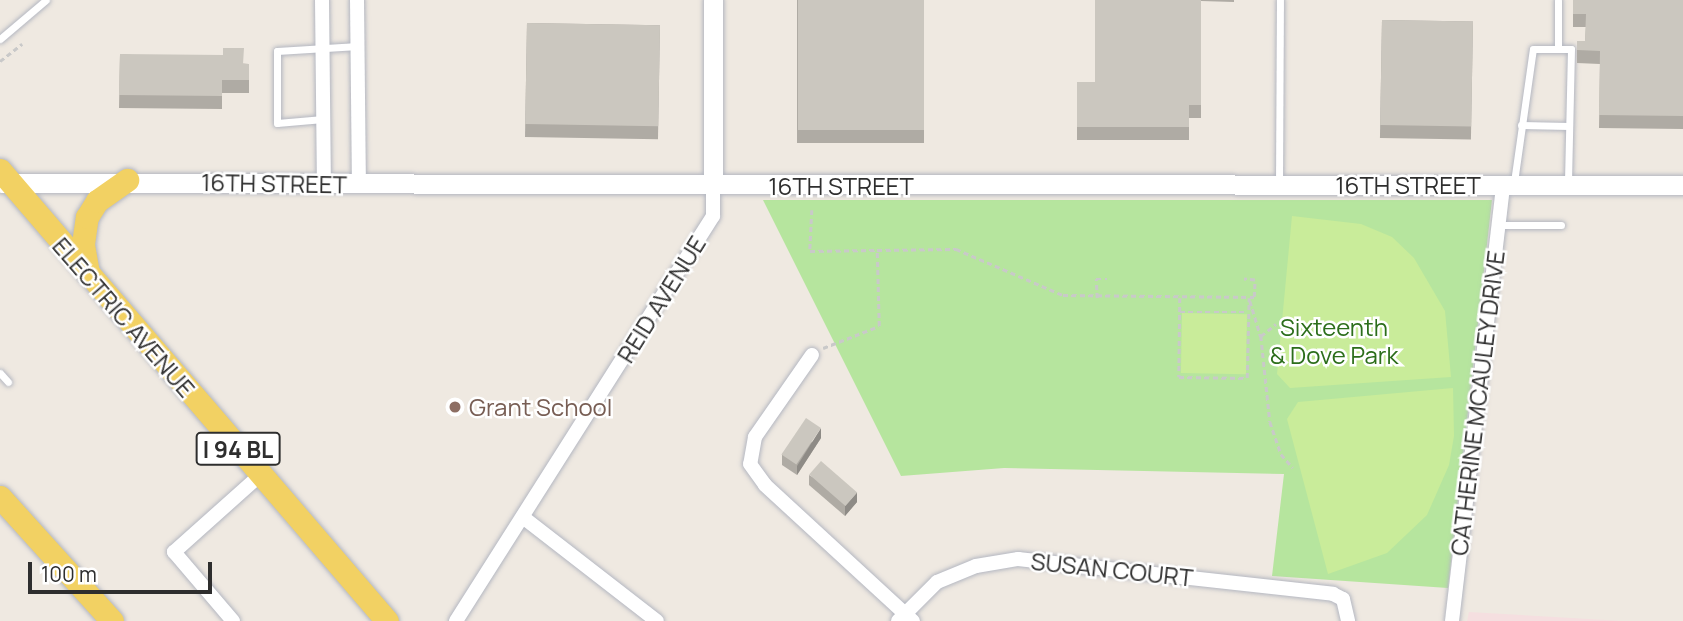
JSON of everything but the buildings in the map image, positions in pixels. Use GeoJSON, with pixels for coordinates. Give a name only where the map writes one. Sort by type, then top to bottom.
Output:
{"type":"FeatureCollection","features":[{"type":"Feature","properties":{"kind":"main road","name":"ELECTRIC AVENUE"},"geometry":{"type":"LineString","coordinates":[[4,179],[387,621]]}},
{"type":"Feature","properties":{"kind":"main road"},"geometry":{"type":"LineString","coordinates":[[88,276],[83,244],[88,217],[97,201],[127,180]]}},
{"type":"Feature","properties":{"kind":"main road"},"geometry":{"type":"LineString","coordinates":[[0,497],[112,621]]}},
{"type":"Feature","properties":{"kind":"street"},"geometry":{"type":"LineString","coordinates":[[322,0],[324,184]]}},
{"type":"Feature","properties":{"kind":"street"},"geometry":{"type":"LineString","coordinates":[[357,0],[359,184]]}},
{"type":"Feature","properties":{"kind":"street"},"geometry":{"type":"LineString","coordinates":[[713,0],[713,186]]}},
{"type":"Feature","properties":{"kind":"street","name":"16TH STREET"},"geometry":{"type":"LineString","coordinates":[[4,179],[713,186],[1683,185]]}},
{"type":"Feature","properties":{"kind":"street","name":"CATHERINE MCAULEY DRIVE"},"geometry":{"type":"LineString","coordinates":[[1452,621],[1498,225],[1508,185]]}},
{"type":"Feature","properties":{"kind":"street","name":"REID AVENUE"},"geometry":{"type":"LineString","coordinates":[[456,621],[524,518],[713,216],[713,186]]}},
{"type":"Feature","properties":{"kind":"street"},"geometry":{"type":"LineString","coordinates":[[812,355],[755,437],[750,464],[765,485],[906,618]]}},
{"type":"Feature","properties":{"kind":"street"},"geometry":{"type":"LineString","coordinates":[[233,621],[174,552],[260,475]]}},
{"type":"Feature","properties":{"kind":"street"},"geometry":{"type":"LineString","coordinates":[[524,518],[657,621]]}},
{"type":"Feature","properties":{"kind":"street","name":"SUSAN COURT"},"geometry":{"type":"LineString","coordinates":[[906,618],[937,583],[954,573],[1018,559],[1312,591],[1343,599],[1348,621]]}},
{"type":"Feature","properties":{"kind":"lane"},"geometry":{"type":"LineString","coordinates":[[0,39],[46,0]]}},
{"type":"Feature","properties":{"kind":"lane"},"geometry":{"type":"LineString","coordinates":[[1279,185],[1280,0]]}},
{"type":"Feature","properties":{"kind":"lane"},"geometry":{"type":"LineString","coordinates":[[1558,0],[1558,49]]}},
{"type":"Feature","properties":{"kind":"lane"},"geometry":{"type":"LineString","coordinates":[[323,119],[277,123],[277,51],[358,46]]}},
{"type":"Feature","properties":{"kind":"lane"},"geometry":{"type":"LineString","coordinates":[[1508,185],[1533,49],[1571,49],[1568,185]]}},
{"type":"Feature","properties":{"kind":"lane"},"geometry":{"type":"LineString","coordinates":[[1521,125],[1569,125]]}},
{"type":"Feature","properties":{"kind":"lane"},"geometry":{"type":"LineString","coordinates":[[1498,225],[1561,225]]}},
{"type":"Feature","properties":{"kind":"lane"},"geometry":{"type":"LineString","coordinates":[[0,373],[8,382]]}},
{"type":"Feature","properties":{"kind":"path"},"geometry":{"type":"LineString","coordinates":[[0,61],[22,44]]}},
{"type":"Feature","properties":{"kind":"path"},"geometry":{"type":"LineString","coordinates":[[812,210],[810,251],[956,249],[1063,295],[1180,299],[1254,297],[1255,280],[1244,279]]}},
{"type":"Feature","properties":{"kind":"path"},"geometry":{"type":"LineString","coordinates":[[812,355],[837,339],[879,326],[877,250]]}},
{"type":"Feature","properties":{"kind":"path"},"geometry":{"type":"LineString","coordinates":[[1097,298],[1096,279],[1107,279]]}},
{"type":"Feature","properties":{"kind":"path"},"geometry":{"type":"LineString","coordinates":[[1180,299],[1179,377],[1247,378],[1249,298]]}},
{"type":"Feature","properties":{"kind":"path"},"geometry":{"type":"LineString","coordinates":[[1249,298],[1261,336],[1270,422],[1281,454],[1293,468]]}},
{"type":"Feature","properties":{"kind":"path"},"geometry":{"type":"LineString","coordinates":[[1180,312],[1248,312]]}},
{"type":"Feature","properties":{"kind":"path"},"geometry":{"type":"LineString","coordinates":[[1261,336],[1276,324]]}},
{"type":"Feature","properties":{"kind":"shaded area"},"geometry":{"type":"Polygon","coordinates":[[[1469,612],[1623,621],[1467,621],[1469,612]]]}},
{"type":"Feature","properties":{"kind":"green space","name":"Sixteenth & Dove Park"},"geometry":{"type":"Polygon","coordinates":[[[763,200],[1492,200],[1448,588],[1272,576],[1284,474],[1004,468],[901,476],[763,200]]]}},
{"type":"Feature","properties":{"kind":"green space"},"geometry":{"type":"Polygon","coordinates":[[[1292,216],[1361,224],[1392,237],[1414,258],[1445,311],[1451,377],[1290,388],[1277,374],[1292,216]]]}},
{"type":"Feature","properties":{"kind":"green space"},"geometry":{"type":"Polygon","coordinates":[[[1182,313],[1247,314],[1246,374],[1181,373],[1182,313]]]}},
{"type":"Feature","properties":{"kind":"green space"},"geometry":{"type":"Polygon","coordinates":[[[1453,388],[1454,436],[1449,465],[1427,515],[1387,553],[1328,574],[1287,419],[1298,402],[1453,388]]]}},
{"type":"Feature","properties":{"kind":"place","name":"Grant School"},"geometry":{"type":"Point","coordinates":[455,407]}}]}
